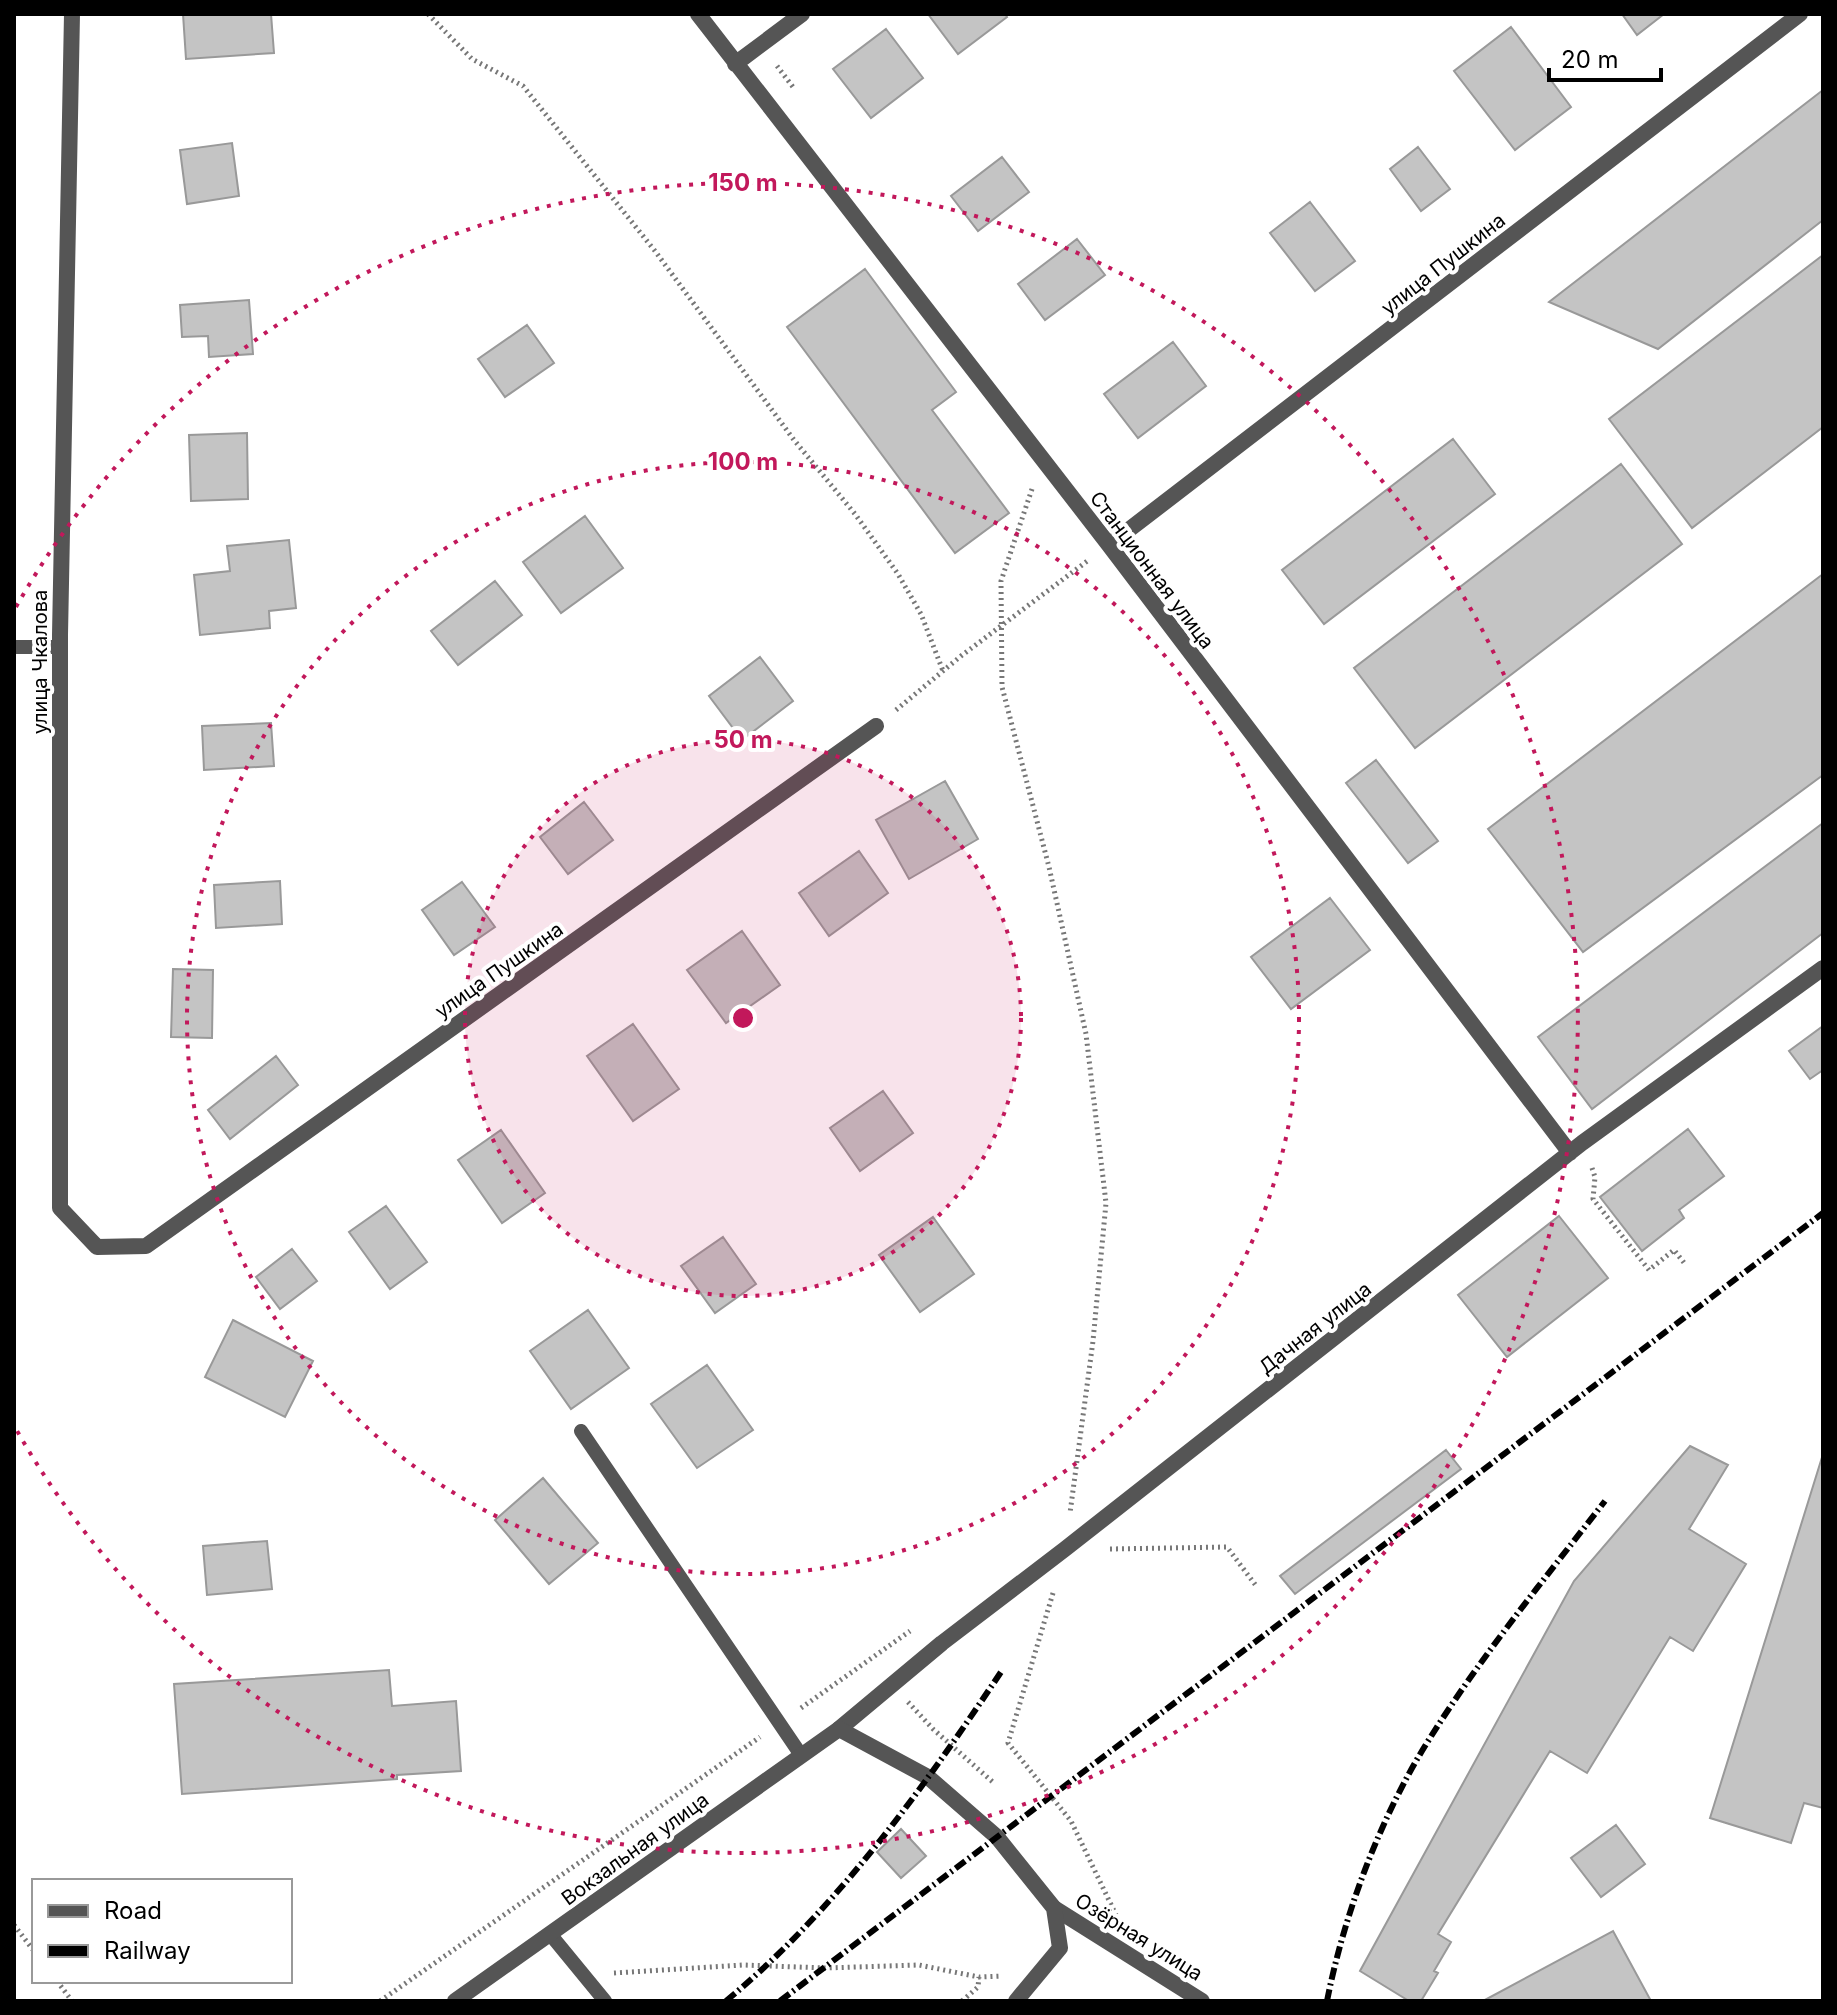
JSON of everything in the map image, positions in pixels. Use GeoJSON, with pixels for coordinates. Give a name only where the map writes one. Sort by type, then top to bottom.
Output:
{"type":"FeatureCollection","features":[{"type":"Feature","properties":{"kind":"street","name":"улица Чкалова"},"geometry":{"type":"LineString","coordinates":[[72,14],[60,647],[60,1208],[97,1247],[146,1246]]}},
{"type":"Feature","properties":{"kind":"street","name":"Станционная улица"},"geometry":{"type":"LineString","coordinates":[[698,14],[1576,1148]]}},
{"type":"Feature","properties":{"kind":"street"},"geometry":{"type":"LineString","coordinates":[[735,64],[802,14]]}},
{"type":"Feature","properties":{"kind":"street","name":"улица Пушкина"},"geometry":{"type":"LineString","coordinates":[[1109,545],[1800,14]]}},
{"type":"Feature","properties":{"kind":"street","name":"улица Пушкина"},"geometry":{"type":"LineString","coordinates":[[146,1246],[876,726]]}},
{"type":"Feature","properties":{"kind":"street","name":"Дачная улица"},"geometry":{"type":"LineString","coordinates":[[839,1729],[992,1603],[1576,1148],[1823,968]]}},
{"type":"Feature","properties":{"kind":"street"},"geometry":{"type":"LineString","coordinates":[[839,1729],[928,1777],[997,1837],[1054,1908],[1060,1948],[1041,1975],[1016,2001]]}},
{"type":"Feature","properties":{"kind":"street","name":"Вокзальная улица"},"geometry":{"type":"LineString","coordinates":[[455,2001],[839,1729]]}},
{"type":"Feature","properties":{"kind":"street","name":"Озёрная улица"},"geometry":{"type":"LineString","coordinates":[[1054,1908],[1202,2001]]}},
{"type":"Feature","properties":{"kind":"lane"},"geometry":{"type":"LineString","coordinates":[[14,647],[60,647]]}},
{"type":"Feature","properties":{"kind":"lane"},"geometry":{"type":"LineString","coordinates":[[581,1431],[801,1755]]}},
{"type":"Feature","properties":{"kind":"lane"},"geometry":{"type":"LineString","coordinates":[[550,1934],[605,2001]]}},
{"type":"Feature","properties":{"kind":"path"},"geometry":{"type":"LineString","coordinates":[[428,14],[472,59],[523,86],[647,241],[898,574],[921,614],[943,671]]}},
{"type":"Feature","properties":{"kind":"path"},"geometry":{"type":"LineString","coordinates":[[1043,459],[1001,581],[1002,687],[1049,867],[1086,1034],[1106,1203],[1093,1341],[1065,1549],[1008,1743],[1071,1821],[1114,1907],[1125,1952]]}},
{"type":"Feature","properties":{"kind":"path"},"geometry":{"type":"LineString","coordinates":[[876,726],[1001,625],[1109,545]]}},
{"type":"Feature","properties":{"kind":"path"},"geometry":{"type":"LineString","coordinates":[[1576,1148],[1595,1177],[1593,1199],[1649,1270],[1674,1250],[1685,1264]]}},
{"type":"Feature","properties":{"kind":"path"},"geometry":{"type":"LineString","coordinates":[[1065,1549],[1227,1547],[1257,1587]]}},
{"type":"Feature","properties":{"kind":"path"},"geometry":{"type":"LineString","coordinates":[[380,2001],[918,1625]]}},
{"type":"Feature","properties":{"kind":"path"},"geometry":{"type":"LineString","coordinates":[[870,1659],[933,1729],[995,1784]]}},
{"type":"Feature","properties":{"kind":"path"},"geometry":{"type":"LineString","coordinates":[[14,1925],[32,1948]]}},
{"type":"Feature","properties":{"kind":"path"},"geometry":{"type":"LineString","coordinates":[[582,1975],[743,1965],[825,1968],[919,1965],[979,1977],[1041,1975]]}},
{"type":"Feature","properties":{"kind":"path"},"geometry":{"type":"LineString","coordinates":[[962,2001],[978,1987],[979,1977]]}},
{"type":"Feature","properties":{"kind":"path"},"geometry":{"type":"LineString","coordinates":[[58,1983],[72,2001]]}},
{"type":"Feature","properties":{"kind":"building"},"geometry":{"type":"Polygon","coordinates":[[[183,14],[271,14],[274,53],[186,59],[183,14]]]}},
{"type":"Feature","properties":{"kind":"building"},"geometry":{"type":"Polygon","coordinates":[[[928,14],[1005,14],[1007,17],[958,54],[928,14]]]}},
{"type":"Feature","properties":{"kind":"building"},"geometry":{"type":"Polygon","coordinates":[[[1622,14],[1664,14],[1637,35],[1622,14]]]}},
{"type":"Feature","properties":{"kind":"building"},"geometry":{"type":"Polygon","coordinates":[[[1511,27],[1571,107],[1515,150],[1454,71],[1511,27]]]}},
{"type":"Feature","properties":{"kind":"building"},"geometry":{"type":"Polygon","coordinates":[[[886,29],[923,78],[871,118],[833,69],[886,29]]]}},
{"type":"Feature","properties":{"kind":"building"},"geometry":{"type":"Polygon","coordinates":[[[1823,90],[1823,220],[1658,349],[1549,302],[1823,90]]]}},
{"type":"Feature","properties":{"kind":"building"},"geometry":{"type":"Polygon","coordinates":[[[232,143],[239,196],[187,204],[180,150],[232,143]]]}},
{"type":"Feature","properties":{"kind":"building"},"geometry":{"type":"Polygon","coordinates":[[[1418,147],[1450,189],[1421,211],[1390,169],[1418,147]]]}},
{"type":"Feature","properties":{"kind":"building"},"geometry":{"type":"Polygon","coordinates":[[[1002,157],[1029,192],[978,231],[951,196],[1002,157]]]}},
{"type":"Feature","properties":{"kind":"building"},"geometry":{"type":"Polygon","coordinates":[[[1310,202],[1355,261],[1315,291],[1270,233],[1310,202]]]}},
{"type":"Feature","properties":{"kind":"building"},"geometry":{"type":"Polygon","coordinates":[[[1077,239],[1105,275],[1045,320],[1018,284],[1077,239]]]}},
{"type":"Feature","properties":{"kind":"building"},"geometry":{"type":"Polygon","coordinates":[[[1823,255],[1823,427],[1692,528],[1609,419],[1823,255]]]}},
{"type":"Feature","properties":{"kind":"building"},"geometry":{"type":"Polygon","coordinates":[[[865,269],[956,392],[932,410],[1009,513],[955,553],[787,327],[865,269]]]}},
{"type":"Feature","properties":{"kind":"building"},"geometry":{"type":"Polygon","coordinates":[[[249,300],[253,354],[209,357],[208,336],[182,337],[180,305],[249,300]]]}},
{"type":"Feature","properties":{"kind":"building"},"geometry":{"type":"Polygon","coordinates":[[[527,325],[554,363],[505,397],[478,359],[527,325]]]}},
{"type":"Feature","properties":{"kind":"building"},"geometry":{"type":"Polygon","coordinates":[[[1173,342],[1206,386],[1138,438],[1104,394],[1173,342]]]}},
{"type":"Feature","properties":{"kind":"building"},"geometry":{"type":"Polygon","coordinates":[[[247,433],[248,499],[191,501],[189,435],[247,433]]]}},
{"type":"Feature","properties":{"kind":"building"},"geometry":{"type":"Polygon","coordinates":[[[1453,439],[1495,494],[1324,624],[1282,570],[1453,439]]]}},
{"type":"Feature","properties":{"kind":"building"},"geometry":{"type":"Polygon","coordinates":[[[1621,464],[1682,544],[1415,748],[1354,668],[1621,464]]]}},
{"type":"Feature","properties":{"kind":"building"},"geometry":{"type":"Polygon","coordinates":[[[585,516],[623,568],[561,613],[523,562],[585,516]]]}},
{"type":"Feature","properties":{"kind":"building"},"geometry":{"type":"Polygon","coordinates":[[[289,540],[296,608],[269,611],[270,628],[200,635],[194,575],[230,571],[227,546],[289,540]]]}},
{"type":"Feature","properties":{"kind":"building"},"geometry":{"type":"Polygon","coordinates":[[[1823,574],[1823,775],[1583,952],[1488,829],[1823,574]]]}},
{"type":"Feature","properties":{"kind":"building"},"geometry":{"type":"Polygon","coordinates":[[[495,581],[522,615],[458,665],[431,631],[495,581]]]}},
{"type":"Feature","properties":{"kind":"building"},"geometry":{"type":"Polygon","coordinates":[[[760,657],[793,701],[742,740],[709,696],[760,657]]]}},
{"type":"Feature","properties":{"kind":"building"},"geometry":{"type":"Polygon","coordinates":[[[271,723],[274,766],[204,770],[202,726],[271,723]]]}},
{"type":"Feature","properties":{"kind":"building"},"geometry":{"type":"Polygon","coordinates":[[[1376,760],[1438,841],[1408,863],[1346,783],[1376,760]]]}},
{"type":"Feature","properties":{"kind":"building"},"geometry":{"type":"Polygon","coordinates":[[[945,781],[978,839],[909,879],[876,820],[945,781]]]}},
{"type":"Feature","properties":{"kind":"building"},"geometry":{"type":"Polygon","coordinates":[[[584,802],[613,840],[568,874],[540,837],[584,802]]]}},
{"type":"Feature","properties":{"kind":"building"},"geometry":{"type":"Polygon","coordinates":[[[1823,823],[1823,933],[1592,1109],[1538,1037],[1823,823]]]}},
{"type":"Feature","properties":{"kind":"building"},"geometry":{"type":"Polygon","coordinates":[[[859,851],[888,893],[829,936],[799,893],[859,851]]]}},
{"type":"Feature","properties":{"kind":"building"},"geometry":{"type":"Polygon","coordinates":[[[280,881],[282,924],[216,928],[214,885],[280,881]]]}},
{"type":"Feature","properties":{"kind":"building"},"geometry":{"type":"Polygon","coordinates":[[[462,882],[495,927],[454,955],[422,910],[462,882]]]}},
{"type":"Feature","properties":{"kind":"building"},"geometry":{"type":"Polygon","coordinates":[[[1330,898],[1370,950],[1291,1009],[1251,957],[1330,898]]]}},
{"type":"Feature","properties":{"kind":"building"},"geometry":{"type":"Polygon","coordinates":[[[742,931],[780,985],[726,1023],[687,970],[742,931]]]}},
{"type":"Feature","properties":{"kind":"building"},"geometry":{"type":"Polygon","coordinates":[[[173,969],[213,970],[212,1038],[171,1037],[173,969]]]}},
{"type":"Feature","properties":{"kind":"building"},"geometry":{"type":"Polygon","coordinates":[[[633,1024],[679,1089],[633,1121],[587,1056],[633,1024]]]}},
{"type":"Feature","properties":{"kind":"building"},"geometry":{"type":"Polygon","coordinates":[[[1823,1026],[1823,1070],[1810,1079],[1789,1051],[1823,1026]]]}},
{"type":"Feature","properties":{"kind":"building"},"geometry":{"type":"Polygon","coordinates":[[[276,1056],[298,1085],[230,1139],[208,1110],[276,1056]]]}},
{"type":"Feature","properties":{"kind":"building"},"geometry":{"type":"Polygon","coordinates":[[[883,1091],[913,1133],[860,1171],[830,1128],[883,1091]]]}},
{"type":"Feature","properties":{"kind":"building"},"geometry":{"type":"Polygon","coordinates":[[[1688,1129],[1724,1176],[1679,1210],[1684,1218],[1642,1251],[1600,1197],[1688,1129]]]}},
{"type":"Feature","properties":{"kind":"building"},"geometry":{"type":"Polygon","coordinates":[[[501,1130],[545,1193],[502,1223],[458,1160],[501,1130]]]}},
{"type":"Feature","properties":{"kind":"building"},"geometry":{"type":"Polygon","coordinates":[[[386,1206],[427,1262],[390,1289],[349,1232],[386,1206]]]}},
{"type":"Feature","properties":{"kind":"building"},"geometry":{"type":"Polygon","coordinates":[[[1559,1216],[1608,1278],[1507,1357],[1458,1295],[1559,1216]]]}},
{"type":"Feature","properties":{"kind":"building"},"geometry":{"type":"Polygon","coordinates":[[[933,1217],[974,1274],[920,1312],[879,1255],[933,1217]]]}},
{"type":"Feature","properties":{"kind":"building"},"geometry":{"type":"Polygon","coordinates":[[[723,1237],[756,1284],[715,1313],[681,1266],[723,1237]]]}},
{"type":"Feature","properties":{"kind":"building"},"geometry":{"type":"Polygon","coordinates":[[[292,1249],[317,1281],[280,1309],[256,1277],[292,1249]]]}},
{"type":"Feature","properties":{"kind":"building"},"geometry":{"type":"Polygon","coordinates":[[[588,1310],[629,1368],[571,1409],[530,1351],[588,1310]]]}},
{"type":"Feature","properties":{"kind":"building"},"geometry":{"type":"Polygon","coordinates":[[[233,1320],[313,1361],[285,1417],[205,1377],[233,1320]]]}},
{"type":"Feature","properties":{"kind":"building"},"geometry":{"type":"Polygon","coordinates":[[[707,1365],[753,1430],[697,1468],[651,1404],[707,1365]]]}},
{"type":"Feature","properties":{"kind":"building"},"geometry":{"type":"Polygon","coordinates":[[[1690,1446],[1728,1465],[1689,1529],[1746,1564],[1693,1651],[1670,1637],[1587,1773],[1550,1751],[1438,1934],[1451,1942],[1434,1971],[1438,1973],[1421,2001],[1409,2001],[1360,1971],[1574,1581],[1690,1446]]]}},
{"type":"Feature","properties":{"kind":"building"},"geometry":{"type":"Polygon","coordinates":[[[1446,1450],[1461,1469],[1295,1594],[1280,1576],[1446,1450]]]}},
{"type":"Feature","properties":{"kind":"building"},"geometry":{"type":"Polygon","coordinates":[[[1823,1454],[1823,1808],[1804,1803],[1791,1843],[1710,1818],[1823,1454]]]}},
{"type":"Feature","properties":{"kind":"building"},"geometry":{"type":"Polygon","coordinates":[[[543,1478],[598,1543],[549,1584],[495,1520],[543,1478]]]}},
{"type":"Feature","properties":{"kind":"building"},"geometry":{"type":"Polygon","coordinates":[[[267,1541],[272,1589],[207,1595],[203,1546],[267,1541]]]}},
{"type":"Feature","properties":{"kind":"building"},"geometry":{"type":"Polygon","coordinates":[[[389,1670],[392,1706],[456,1701],[461,1771],[397,1775],[397,1779],[182,1794],[174,1684],[389,1670]]]}},
{"type":"Feature","properties":{"kind":"building"},"geometry":{"type":"Polygon","coordinates":[[[1616,1825],[1645,1864],[1601,1897],[1571,1858],[1616,1825]]]}},
{"type":"Feature","properties":{"kind":"building"},"geometry":{"type":"Polygon","coordinates":[[[901,1829],[926,1856],[901,1878],[877,1852],[901,1829]]]}},
{"type":"Feature","properties":{"kind":"building"},"geometry":{"type":"Polygon","coordinates":[[[1613,1931],[1651,2001],[1483,2001],[1613,1931]]]}},
{"type":"Feature","properties":{"kind":"railway"},"geometry":{"type":"LineString","coordinates":[[780,2001],[1823,1213]]}},
{"type":"Feature","properties":{"kind":"railway"},"geometry":{"type":"LineString","coordinates":[[1327,2001],[1353,1902],[1378,1837],[1408,1775],[1445,1714],[1489,1652],[1605,1501]]}},
{"type":"Feature","properties":{"kind":"railway"},"geometry":{"type":"LineString","coordinates":[[726,2001],[805,1927],[876,1846],[942,1759],[1003,1669]]}}]}
